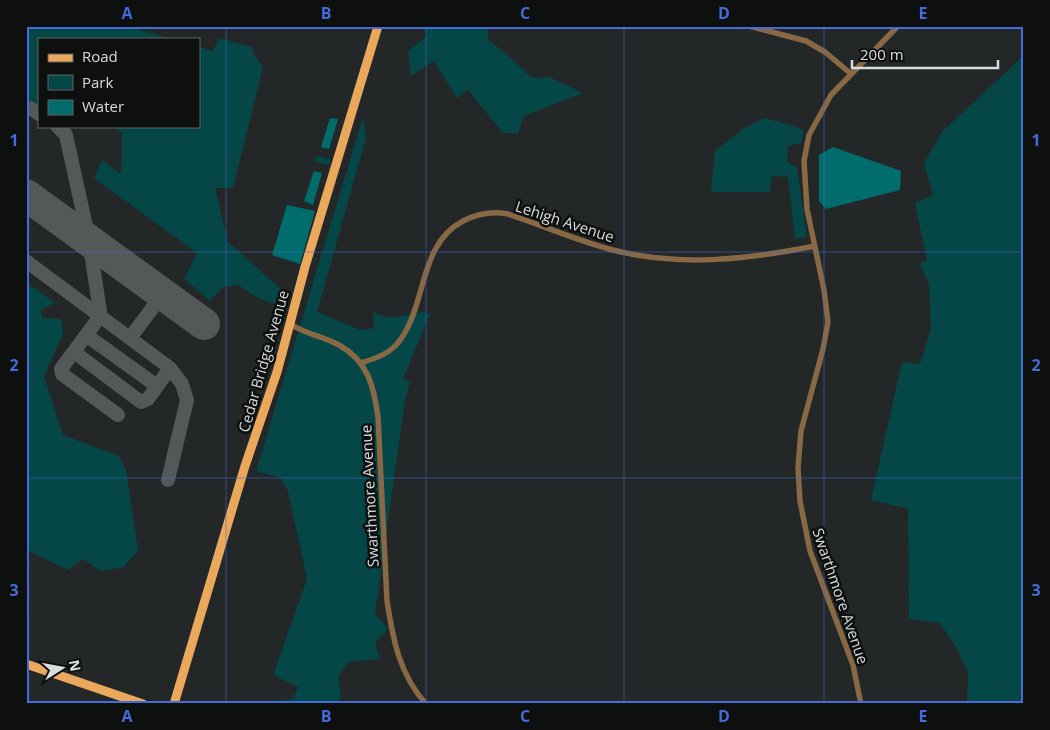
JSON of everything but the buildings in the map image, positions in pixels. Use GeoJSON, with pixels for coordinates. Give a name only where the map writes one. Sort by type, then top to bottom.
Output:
{"type":"FeatureCollection","features":[{"type":"Feature","properties":{"kind":"main road","name":"Cedar Bridge Avenue"},"geometry":{"type":"LineString","coordinates":[[174,704],[290,324],[378,26]]}},
{"type":"Feature","properties":{"kind":"main road"},"geometry":{"type":"LineString","coordinates":[[26,664],[143,704]]}},
{"type":"Feature","properties":{"kind":"main road"},"geometry":{"type":"LineString","coordinates":[[109,692],[128,704]]}},
{"type":"Feature","properties":{"kind":"street"},"geometry":{"type":"LineString","coordinates":[[749,26],[806,41],[825,52],[850,73]]}},
{"type":"Feature","properties":{"kind":"street","name":"Swarthmore Avenue"},"geometry":{"type":"LineString","coordinates":[[861,704],[853,665],[810,551],[800,501],[798,468],[801,431],[823,349],[828,322],[827,303],[804,188],[804,161],[809,135],[831,95],[850,73],[898,26]]}},
{"type":"Feature","properties":{"kind":"street","name":"Lehigh Avenue"},"geometry":{"type":"LineString","coordinates":[[360,364],[378,358],[396,345],[409,326],[431,258],[439,242],[457,224],[478,215],[496,212],[508,214],[601,247],[671,258],[740,258],[815,246]]}},
{"type":"Feature","properties":{"kind":"street","name":"Swarthmore Avenue"},"geometry":{"type":"LineString","coordinates":[[290,324],[300,331],[339,345],[360,364],[374,387],[378,417],[386,593],[390,624],[407,681],[426,704]]}},
{"type":"Feature","properties":{"kind":"green space"},"geometry":{"type":"Polygon","coordinates":[[[26,26],[128,26],[168,38],[38,38],[38,108],[26,102],[26,26]]]}},
{"type":"Feature","properties":{"kind":"green space"},"geometry":{"type":"Polygon","coordinates":[[[423,26],[488,26],[488,40],[532,78],[549,77],[583,93],[524,116],[518,133],[503,133],[468,90],[457,98],[434,61],[411,76],[408,51],[427,36],[423,26]]]}},
{"type":"Feature","properties":{"kind":"green space"},"geometry":{"type":"Polygon","coordinates":[[[219,38],[252,47],[254,55],[263,67],[233,188],[215,188],[228,242],[286,294],[283,307],[258,298],[238,285],[223,287],[210,301],[184,279],[197,253],[94,178],[102,160],[121,174],[122,132],[114,128],[200,128],[200,47],[213,51],[219,38]]]}},
{"type":"Feature","properties":{"kind":"green space"},"geometry":{"type":"Polygon","coordinates":[[[1024,55],[1024,704],[967,704],[968,672],[955,645],[940,623],[909,619],[908,509],[871,500],[902,362],[920,364],[931,329],[929,283],[919,264],[927,260],[915,203],[933,195],[924,163],[942,132],[1024,55]]]}},
{"type":"Feature","properties":{"kind":"green space"},"geometry":{"type":"Polygon","coordinates":[[[363,117],[366,138],[317,312],[360,330],[374,328],[373,312],[389,318],[423,312],[430,314],[403,379],[410,382],[405,400],[375,614],[388,629],[375,643],[380,659],[348,662],[338,677],[341,697],[337,704],[275,704],[276,701],[293,699],[298,687],[273,675],[307,579],[288,491],[281,478],[256,471],[363,117]]]}},
{"type":"Feature","properties":{"kind":"green space"},"geometry":{"type":"Polygon","coordinates":[[[765,118],[797,127],[804,131],[801,143],[788,146],[787,162],[797,167],[807,237],[795,239],[788,177],[772,176],[770,192],[711,192],[715,151],[744,128],[765,118]]]}},
{"type":"Feature","properties":{"kind":"green space"},"geometry":{"type":"Polygon","coordinates":[[[318,156],[330,159],[331,164],[316,162],[314,158],[318,156]]]}},
{"type":"Feature","properties":{"kind":"green space"},"geometry":{"type":"Polygon","coordinates":[[[26,282],[55,303],[41,310],[42,318],[61,319],[63,334],[44,376],[63,435],[119,456],[126,470],[138,550],[124,567],[100,571],[83,559],[68,570],[26,550],[26,282]]]}},
{"type":"Feature","properties":{"kind":"water"},"geometry":{"type":"Polygon","coordinates":[[[330,118],[338,119],[329,149],[321,147],[330,118]]]}},
{"type":"Feature","properties":{"kind":"water"},"geometry":{"type":"Polygon","coordinates":[[[833,147],[901,171],[900,190],[826,209],[819,201],[819,155],[833,147]]]}},
{"type":"Feature","properties":{"kind":"water"},"geometry":{"type":"Polygon","coordinates":[[[314,171],[322,173],[313,205],[304,201],[314,171]]]}},
{"type":"Feature","properties":{"kind":"water"},"geometry":{"type":"Polygon","coordinates":[[[287,205],[315,211],[300,264],[272,255],[287,205]]]}},
{"type":"Feature","properties":{"kind":"taxiway"},"geometry":{"type":"LineString","coordinates":[[30,108],[38,113]]}},
{"type":"Feature","properties":{"kind":"taxiway"},"geometry":{"type":"LineString","coordinates":[[59,128],[66,135],[89,240],[100,311],[98,319],[61,369],[62,374],[118,415]]}},
{"type":"Feature","properties":{"kind":"taxiway"},"geometry":{"type":"LineString","coordinates":[[26,261],[170,368],[182,384],[187,400],[168,480]]}},
{"type":"Feature","properties":{"kind":"taxiway"},"geometry":{"type":"LineString","coordinates":[[130,338],[159,299],[158,291]]}},
{"type":"Feature","properties":{"kind":"taxiway"},"geometry":{"type":"LineString","coordinates":[[86,335],[157,386]]}},
{"type":"Feature","properties":{"kind":"taxiway"},"geometry":{"type":"LineString","coordinates":[[74,352],[141,402],[148,399],[170,368]]}},
{"type":"Feature","properties":{"kind":"runway"},"geometry":{"type":"LineString","coordinates":[[26,195],[204,324]]}}]}
